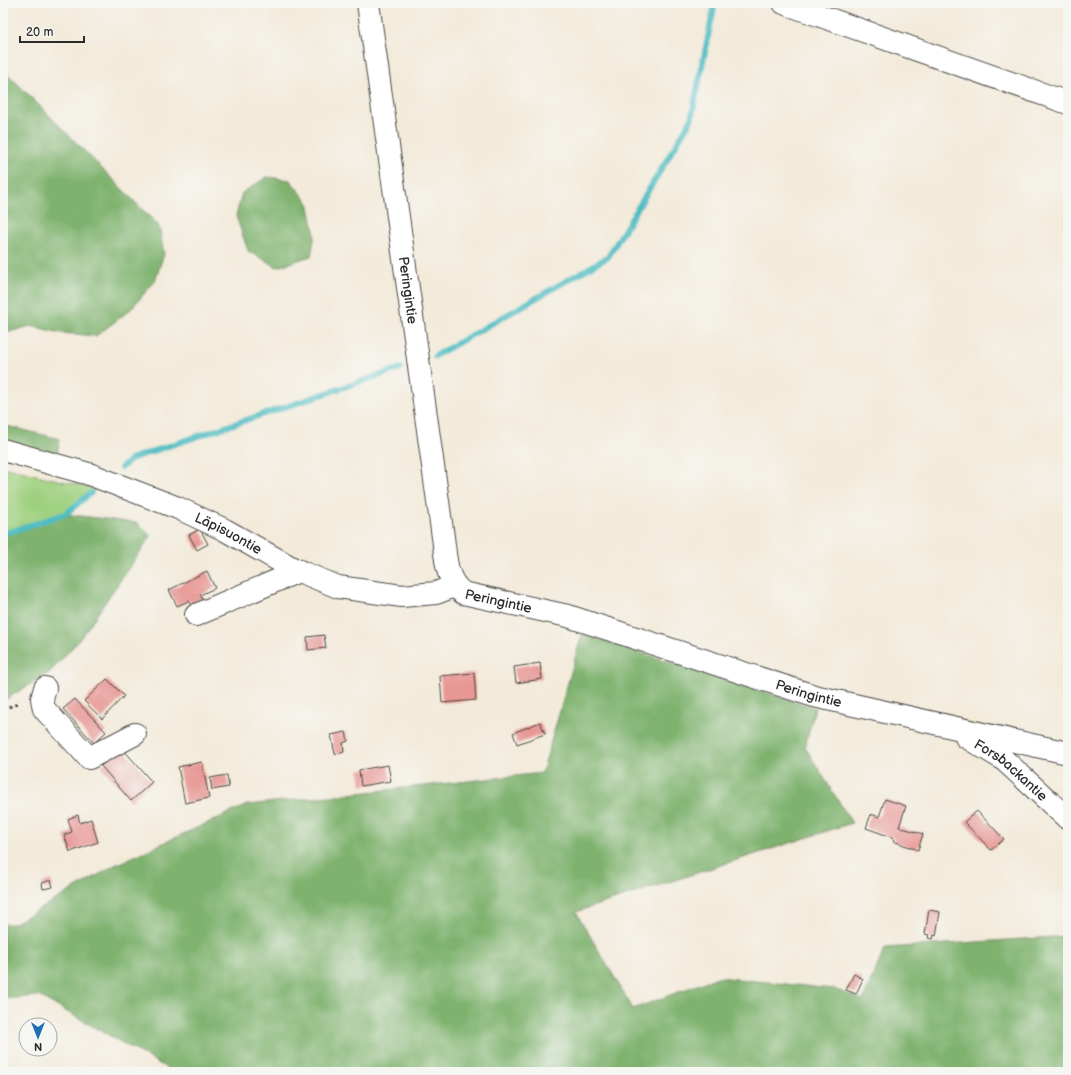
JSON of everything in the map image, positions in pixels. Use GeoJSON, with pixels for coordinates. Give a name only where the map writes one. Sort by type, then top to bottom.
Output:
{"type":"FeatureCollection","features":[{"type":"Feature","properties":{"kind":"street","name":"Peringintie"},"geometry":{"type":"LineString","coordinates":[[368,3],[448,575],[454,586],[463,593],[568,616],[814,696],[1068,753]]}},
{"type":"Feature","properties":{"kind":"street"},"geometry":{"type":"LineString","coordinates":[[784,3],[1068,103]]}},
{"type":"Feature","properties":{"kind":"street","name":"Läpisuontie"},"geometry":{"type":"LineString","coordinates":[[3,450],[89,474],[171,505],[225,530],[299,571],[338,587],[402,596],[436,593],[454,586]]}},
{"type":"Feature","properties":{"kind":"street"},"geometry":{"type":"LineString","coordinates":[[196,615],[299,571]]}},
{"type":"Feature","properties":{"kind":"street"},"geometry":{"type":"LineString","coordinates":[[45,688],[42,699],[44,709],[89,758],[135,734]]}},
{"type":"Feature","properties":{"kind":"street","name":"Forsbackantie"},"geometry":{"type":"LineString","coordinates":[[950,727],[1003,759],[1068,819]]}},
{"type":"Feature","properties":{"kind":"green space"},"geometry":{"type":"Polygon","coordinates":[[[3,71],[5,71],[159,226],[164,254],[155,281],[130,310],[96,336],[61,333],[30,326],[3,334],[3,71]]]}},
{"type":"Feature","properties":{"kind":"green space"},"geometry":{"type":"Polygon","coordinates":[[[267,177],[290,180],[308,202],[315,235],[311,256],[277,267],[248,251],[236,216],[242,193],[267,177]]]}},
{"type":"Feature","properties":{"kind":"green space"},"geometry":{"type":"Polygon","coordinates":[[[3,425],[60,439],[57,453],[3,441],[3,425]]]}},
{"type":"Feature","properties":{"kind":"green space"},"geometry":{"type":"Polygon","coordinates":[[[3,467],[96,489],[65,514],[3,534],[3,467]]]}},
{"type":"Feature","properties":{"kind":"green space"},"geometry":{"type":"Polygon","coordinates":[[[65,514],[138,523],[151,536],[80,639],[50,672],[3,701],[3,534],[65,514]]]}},
{"type":"Feature","properties":{"kind":"green space"},"geometry":{"type":"Polygon","coordinates":[[[582,634],[815,708],[805,747],[852,823],[576,912],[633,1009],[718,977],[834,989],[863,1000],[885,948],[1068,936],[1068,1072],[174,1072],[39,996],[3,999],[3,924],[14,924],[115,865],[247,805],[542,773],[582,634]]]}},
{"type":"Feature","properties":{"kind":"building"},"geometry":{"type":"Polygon","coordinates":[[[200,529],[208,544],[197,550],[189,535],[200,529]]]}},
{"type":"Feature","properties":{"kind":"building"},"geometry":{"type":"Polygon","coordinates":[[[207,571],[215,588],[200,595],[204,602],[193,608],[189,601],[177,606],[169,590],[207,571]]]}},
{"type":"Feature","properties":{"kind":"building"},"geometry":{"type":"Polygon","coordinates":[[[324,635],[326,648],[308,650],[307,637],[324,635]]]}},
{"type":"Feature","properties":{"kind":"building"},"geometry":{"type":"Polygon","coordinates":[[[540,663],[542,679],[516,683],[514,667],[540,663]]]}},
{"type":"Feature","properties":{"kind":"building"},"geometry":{"type":"Polygon","coordinates":[[[474,673],[476,700],[442,703],[440,676],[474,673]]]}},
{"type":"Feature","properties":{"kind":"building"},"geometry":{"type":"Polygon","coordinates":[[[107,679],[124,696],[102,719],[84,701],[107,679]]]}},
{"type":"Feature","properties":{"kind":"building"},"geometry":{"type":"Polygon","coordinates":[[[75,699],[106,732],[94,743],[63,709],[75,699]]]}},
{"type":"Feature","properties":{"kind":"building"},"geometry":{"type":"Polygon","coordinates":[[[540,722],[545,734],[517,744],[513,733],[540,722]]]}},
{"type":"Feature","properties":{"kind":"building"},"geometry":{"type":"Polygon","coordinates":[[[346,732],[348,741],[343,743],[344,752],[335,754],[331,735],[346,732]]]}},
{"type":"Feature","properties":{"kind":"building"},"geometry":{"type":"Polygon","coordinates":[[[122,748],[152,782],[131,801],[101,766],[122,748]]]}},
{"type":"Feature","properties":{"kind":"building"},"geometry":{"type":"Polygon","coordinates":[[[202,762],[209,798],[185,803],[178,767],[202,762]]]}},
{"type":"Feature","properties":{"kind":"building"},"geometry":{"type":"Polygon","coordinates":[[[388,765],[391,781],[361,786],[359,770],[388,765]]]}},
{"type":"Feature","properties":{"kind":"building"},"geometry":{"type":"Polygon","coordinates":[[[227,775],[229,787],[212,790],[210,778],[227,775]]]}},
{"type":"Feature","properties":{"kind":"building"},"geometry":{"type":"Polygon","coordinates":[[[885,799],[906,806],[899,827],[923,834],[918,850],[893,841],[894,838],[866,828],[871,814],[879,817],[885,799]]]}},
{"type":"Feature","properties":{"kind":"building"},"geometry":{"type":"Polygon","coordinates":[[[977,811],[1004,839],[991,850],[964,822],[977,811]]]}},
{"type":"Feature","properties":{"kind":"building"},"geometry":{"type":"Polygon","coordinates":[[[78,815],[80,823],[91,819],[98,842],[70,852],[64,835],[72,832],[68,819],[78,815]]]}},
{"type":"Feature","properties":{"kind":"building"},"geometry":{"type":"Polygon","coordinates":[[[51,880],[53,887],[43,889],[42,883],[51,880]]]}},
{"type":"Feature","properties":{"kind":"building"},"geometry":{"type":"Polygon","coordinates":[[[929,910],[940,912],[936,936],[934,935],[933,939],[928,938],[929,935],[925,934],[929,910]]]}},
{"type":"Feature","properties":{"kind":"building"},"geometry":{"type":"Polygon","coordinates":[[[854,974],[863,979],[856,994],[846,990],[854,974]]]}},
{"type":"Feature","properties":{"kind":"waterway"},"geometry":{"type":"LineString","coordinates":[[435,356],[608,257],[691,120],[715,3]]}},
{"type":"Feature","properties":{"kind":"waterway"},"geometry":{"type":"LineString","coordinates":[[121,468],[133,458],[401,368]]}},
{"type":"Feature","properties":{"kind":"waterway"},"geometry":{"type":"LineString","coordinates":[[3,534],[65,514],[91,493]]}}]}
